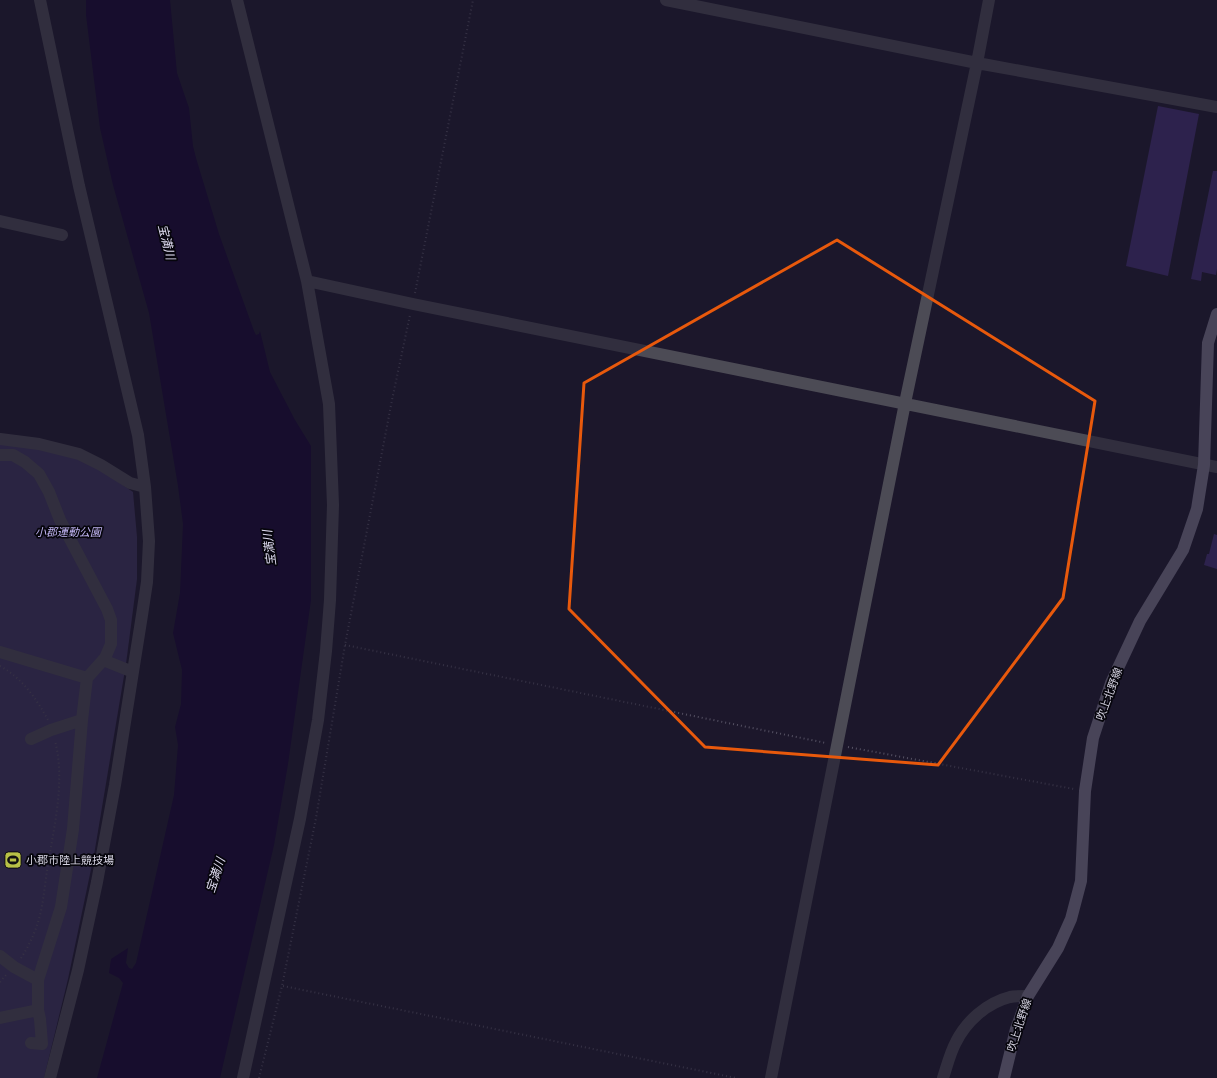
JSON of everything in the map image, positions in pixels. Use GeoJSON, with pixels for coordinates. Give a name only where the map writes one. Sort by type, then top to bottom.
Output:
{"type":"FeatureCollection","features":[{"type":"Feature","properties":{"kind":"main road","name":"吹上北野線"},"geometry":{"type":"LineString","coordinates":[[1004,1078],[1016,1029],[1028,996],[1058,948],[1071,919],[1081,881],[1085,792],[1093,738],[1111,683],[1140,620],[1183,550],[1197,509],[1204,464],[1208,349],[1217,314]]}},
{"type":"Feature","properties":{"kind":"street"},"geometry":{"type":"LineString","coordinates":[[40,0],[79,186],[138,435],[145,487],[149,548],[146,588],[133,672],[97,882],[78,970],[50,1078]]}},
{"type":"Feature","properties":{"kind":"street"},"geometry":{"type":"LineString","coordinates":[[237,0],[307,281],[329,404],[333,505],[330,600],[318,720],[300,818],[243,1078]]}},
{"type":"Feature","properties":{"kind":"street"},"geometry":{"type":"LineString","coordinates":[[666,0],[977,63],[1217,107]]}},
{"type":"Feature","properties":{"kind":"street"},"geometry":{"type":"LineString","coordinates":[[771,1078],[905,403],[989,0]]}},
{"type":"Feature","properties":{"kind":"street"},"geometry":{"type":"LineString","coordinates":[[0,221],[62,235]]}},
{"type":"Feature","properties":{"kind":"street"},"geometry":{"type":"LineString","coordinates":[[307,281],[412,304],[1217,467]]}},
{"type":"Feature","properties":{"kind":"street"},"geometry":{"type":"LineString","coordinates":[[0,439],[39,444],[79,454],[101,465],[130,483],[145,487]]}},
{"type":"Feature","properties":{"kind":"street"},"geometry":{"type":"LineString","coordinates":[[0,455],[13,456],[25,462],[39,474],[49,492],[60,520],[106,609],[110,620],[111,644],[105,658],[87,678],[73,829],[61,907],[38,980],[38,1010],[42,1044],[31,1043]]}},
{"type":"Feature","properties":{"kind":"street"},"geometry":{"type":"LineString","coordinates":[[0,652],[87,678]]}},
{"type":"Feature","properties":{"kind":"street"},"geometry":{"type":"LineString","coordinates":[[103,660],[133,672]]}},
{"type":"Feature","properties":{"kind":"street"},"geometry":{"type":"LineString","coordinates":[[31,739],[51,730],[82,720]]}},
{"type":"Feature","properties":{"kind":"street"},"geometry":{"type":"LineString","coordinates":[[0,956],[14,967],[38,980]]}},
{"type":"Feature","properties":{"kind":"street"},"geometry":{"type":"LineString","coordinates":[[943,1078],[956,1043],[968,1024],[980,1012],[995,1003],[1010,997],[1028,996]]}},
{"type":"Feature","properties":{"kind":"street"},"geometry":{"type":"LineString","coordinates":[[0,1018],[38,1010]]}},
{"type":"Feature","properties":{"kind":"path"},"geometry":{"type":"LineString","coordinates":[[259,1078],[282,986],[316,818],[345,645],[473,0]]}},
{"type":"Feature","properties":{"kind":"path"},"geometry":{"type":"LineString","coordinates":[[345,645],[837,746],[1085,792]]}},
{"type":"Feature","properties":{"kind":"path"},"geometry":{"type":"LineString","coordinates":[[0,666],[9,671],[31,692],[48,719],[60,761],[59,788],[37,927],[28,947],[14,967],[0,982]]}},
{"type":"Feature","properties":{"kind":"path"},"geometry":{"type":"LineString","coordinates":[[282,986],[736,1078]]}},
{"type":"Feature","properties":{"kind":"highlighted area"},"geometry":{"type":"Polygon","coordinates":[[[837,240],[1095,401],[1063,598],[938,765],[705,747],[569,609],[584,383],[837,240]]]}},
{"type":"Feature","properties":{"kind":"green space","name":"小郡運動公園"},"geometry":{"type":"Polygon","coordinates":[[[0,443],[14,443],[76,457],[101,470],[133,492],[137,537],[137,579],[126,664],[94,855],[68,979],[44,1078],[0,1078],[0,443]]]}},
{"type":"Feature","properties":{"kind":"water","name":"宝満川"},"geometry":{"type":"Polygon","coordinates":[[[86,0],[170,0],[177,73],[189,108],[193,146],[196,158],[219,234],[256,335],[259,334],[260,331],[270,372],[295,420],[311,446],[311,600],[288,764],[274,845],[220,1078],[97,1078],[123,983],[119,978],[109,973],[111,959],[128,948],[126,963],[129,968],[132,969],[136,963],[174,795],[178,745],[175,727],[181,704],[182,670],[173,633],[180,593],[183,524],[149,313],[113,185],[100,128],[86,15],[86,0]]]}},
{"type":"Feature","properties":{"kind":"building"},"geometry":{"type":"Polygon","coordinates":[[[1158,106],[1199,114],[1168,276],[1126,266],[1158,106]]]}},
{"type":"Feature","properties":{"kind":"building"},"geometry":{"type":"Polygon","coordinates":[[[1213,171],[1217,171],[1217,269],[1216,275],[1202,272],[1201,281],[1191,279],[1213,171]]]}},
{"type":"Feature","properties":{"kind":"building"},"geometry":{"type":"Polygon","coordinates":[[[1214,534],[1217,535],[1217,569],[1204,565],[1207,554],[1209,554],[1214,534]]]}},
{"type":"Feature","properties":{"kind":"place","name":"小郡市陸上競技場"},"geometry":{"type":"Point","coordinates":[13,860]}}]}
